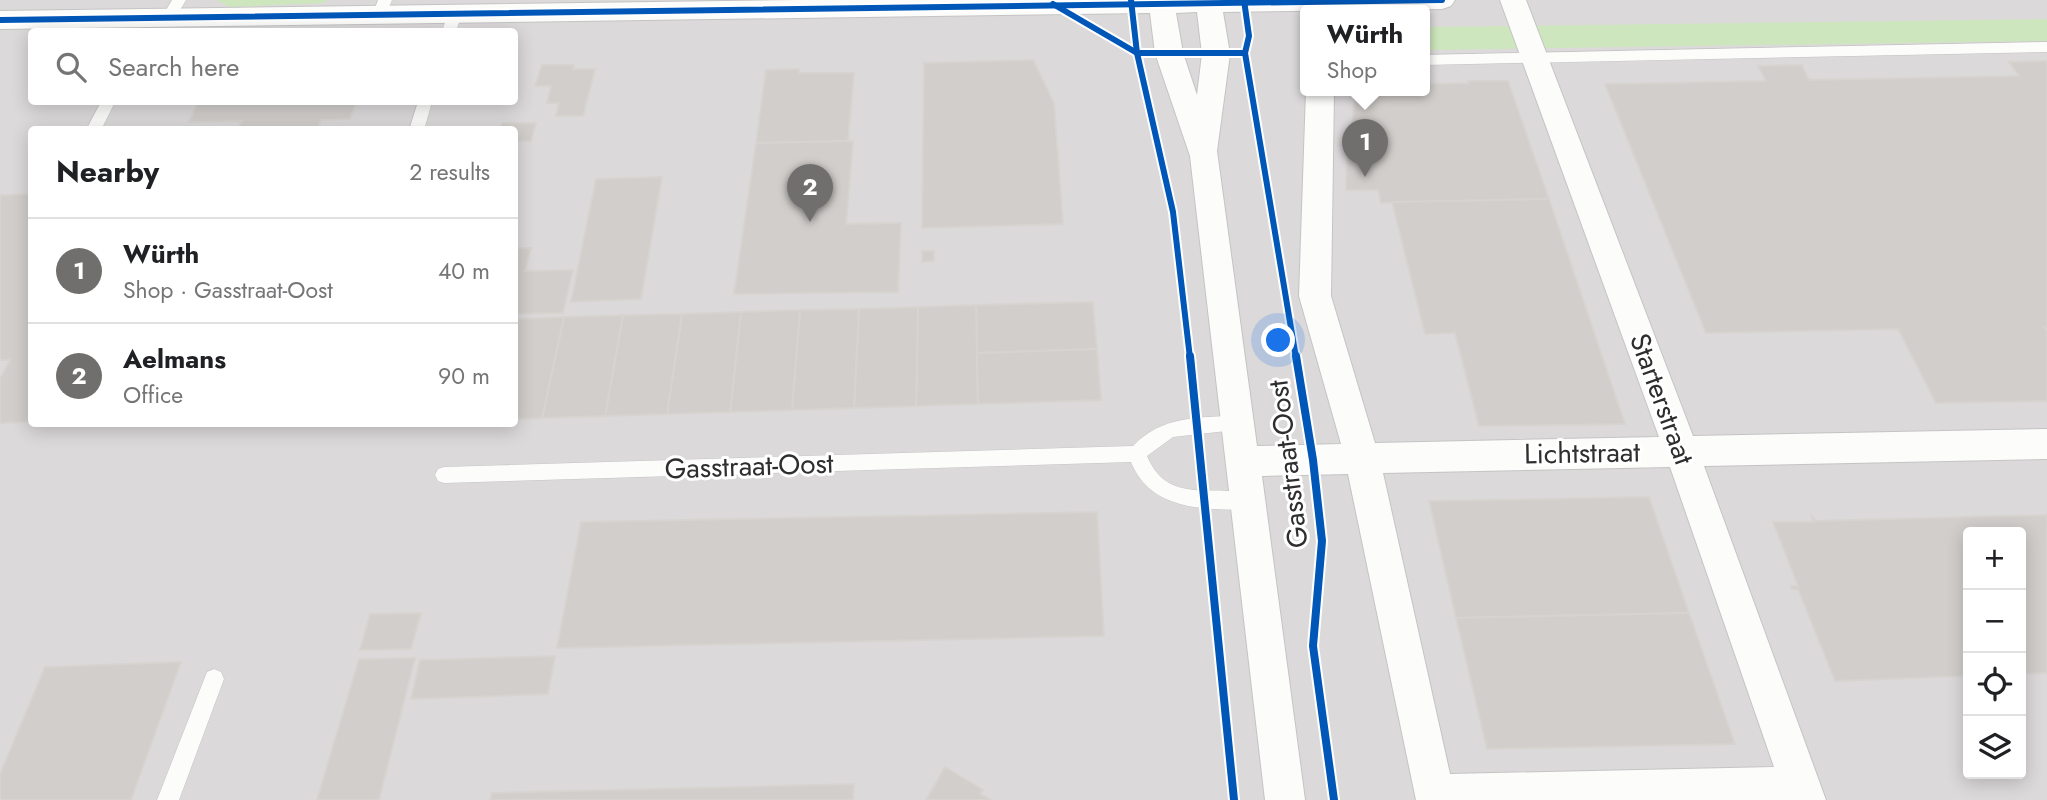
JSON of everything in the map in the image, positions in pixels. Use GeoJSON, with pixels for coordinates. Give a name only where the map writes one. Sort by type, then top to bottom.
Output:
{"type":"FeatureCollection","features":[{"type":"Feature","properties":{"kind":"street"},"geometry":{"type":"LineString","coordinates":[[0,20],[161,17],[382,7],[452,22],[1161,1],[1442,0]]}},
{"type":"Feature","properties":{"kind":"street","name":"Starterstraat"},"geometry":{"type":"LineString","coordinates":[[1513,0],[1681,451],[1804,794]]}},
{"type":"Feature","properties":{"kind":"street","name":"Gasstraat-Oost"},"geometry":{"type":"LineString","coordinates":[[1161,1],[1170,53],[1204,156],[1285,800]]}},
{"type":"Feature","properties":{"kind":"street","name":"Gasstraat-Oost"},"geometry":{"type":"LineString","coordinates":[[1204,156],[1216,54],[1209,2]]}},
{"type":"Feature","properties":{"kind":"street"},"geometry":{"type":"LineString","coordinates":[[1320,96],[1315,296],[1362,457],[1435,797],[1804,794]]}},
{"type":"Feature","properties":{"kind":"street","name":"Lichtstraat"},"geometry":{"type":"LineString","coordinates":[[1243,461],[2047,444]]}},
{"type":"Feature","properties":{"kind":"lane"},"geometry":{"type":"LineString","coordinates":[[1430,60],[2047,47]]}},
{"type":"Feature","properties":{"kind":"lane"},"geometry":{"type":"LineString","coordinates":[[95,126],[106,105]]}},
{"type":"Feature","properties":{"kind":"lane"},"geometry":{"type":"LineString","coordinates":[[417,126],[424,105]]}},
{"type":"Feature","properties":{"kind":"lane","name":"Gasstraat-Oost"},"geometry":{"type":"LineString","coordinates":[[444,475],[1137,454],[1149,439],[1167,429],[1238,424]]}},
{"type":"Feature","properties":{"kind":"lane","name":"Gasstraat-Oost"},"geometry":{"type":"LineString","coordinates":[[1137,454],[1141,469],[1154,486],[1172,495],[1248,502]]}},
{"type":"Feature","properties":{"kind":"lane"},"geometry":{"type":"LineString","coordinates":[[168,800],[214,679]]}},
{"type":"Feature","properties":{"kind":"shaded area"},"geometry":{"type":"Polygon","coordinates":[[[0,0],[2047,0],[2047,800],[0,800],[0,0]]]}},
{"type":"Feature","properties":{"kind":"green space"},"geometry":{"type":"Polygon","coordinates":[[[216,0],[327,0],[325,3],[230,7],[216,0]]]}},
{"type":"Feature","properties":{"kind":"green space"},"geometry":{"type":"Polygon","coordinates":[[[2047,19],[2047,41],[1430,50],[1430,27],[2047,19]]]}},
{"type":"Feature","properties":{"kind":"building"},"geometry":{"type":"Polygon","coordinates":[[[1033,60],[1054,103],[1063,224],[922,228],[924,63],[1033,60]]]}},
{"type":"Feature","properties":{"kind":"building"},"geometry":{"type":"Polygon","coordinates":[[[2047,61],[2047,327],[2044,327],[2047,331],[2047,401],[1936,403],[1898,329],[1706,333],[1605,84],[1766,81],[1758,66],[1802,65],[1809,80],[2019,76],[2009,62],[2047,61]]]}},
{"type":"Feature","properties":{"kind":"building"},"geometry":{"type":"Polygon","coordinates":[[[542,65],[574,65],[573,69],[595,69],[583,116],[556,116],[559,103],[547,103],[551,86],[535,86],[542,65]]]}},
{"type":"Feature","properties":{"kind":"building"},"geometry":{"type":"Polygon","coordinates":[[[799,69],[799,73],[854,73],[848,141],[756,143],[766,70],[799,69]]]}},
{"type":"Feature","properties":{"kind":"building"},"geometry":{"type":"Polygon","coordinates":[[[1508,81],[1549,199],[1381,203],[1378,190],[1346,190],[1348,130],[1352,131],[1355,96],[1430,96],[1430,84],[1508,81]]]}},
{"type":"Feature","properties":{"kind":"building"},"geometry":{"type":"Polygon","coordinates":[[[197,105],[355,105],[350,119],[321,120],[319,126],[239,126],[242,121],[189,122],[197,105]]]}},
{"type":"Feature","properties":{"kind":"building"},"geometry":{"type":"Polygon","coordinates":[[[502,123],[536,123],[531,141],[518,141],[518,126],[502,126],[502,123]]]}},
{"type":"Feature","properties":{"kind":"building"},"geometry":{"type":"Polygon","coordinates":[[[853,141],[846,224],[901,223],[898,292],[734,294],[756,143],[853,141]]]}},
{"type":"Feature","properties":{"kind":"building"},"geometry":{"type":"Polygon","coordinates":[[[662,177],[641,299],[571,302],[596,179],[662,177]]]}},
{"type":"Feature","properties":{"kind":"building"},"geometry":{"type":"Polygon","coordinates":[[[28,194],[28,422],[0,423],[0,378],[10,360],[0,360],[0,195],[28,194]]]}},
{"type":"Feature","properties":{"kind":"building"},"geometry":{"type":"Polygon","coordinates":[[[1549,199],[1625,424],[1479,426],[1455,333],[1425,334],[1392,202],[1549,199]]]}},
{"type":"Feature","properties":{"kind":"building"},"geometry":{"type":"Polygon","coordinates":[[[518,248],[531,248],[525,271],[573,270],[563,313],[518,314],[518,248]]]}},
{"type":"Feature","properties":{"kind":"building"},"geometry":{"type":"Polygon","coordinates":[[[922,251],[934,251],[934,261],[922,262],[922,251]]]}},
{"type":"Feature","properties":{"kind":"building"},"geometry":{"type":"Polygon","coordinates":[[[1093,302],[1097,349],[977,353],[976,305],[1093,302]]]}},
{"type":"Feature","properties":{"kind":"building"},"geometry":{"type":"Polygon","coordinates":[[[976,305],[978,404],[916,406],[918,307],[976,305]]]}},
{"type":"Feature","properties":{"kind":"building"},"geometry":{"type":"Polygon","coordinates":[[[918,307],[916,406],[854,408],[859,309],[918,307]]]}},
{"type":"Feature","properties":{"kind":"building"},"geometry":{"type":"Polygon","coordinates":[[[859,309],[854,408],[792,410],[800,310],[859,309]]]}},
{"type":"Feature","properties":{"kind":"building"},"geometry":{"type":"Polygon","coordinates":[[[800,310],[792,410],[730,412],[741,312],[800,310]]]}},
{"type":"Feature","properties":{"kind":"building"},"geometry":{"type":"Polygon","coordinates":[[[741,312],[730,412],[667,414],[682,314],[741,312]]]}},
{"type":"Feature","properties":{"kind":"building"},"geometry":{"type":"Polygon","coordinates":[[[682,314],[667,414],[605,416],[623,315],[682,314]]]}},
{"type":"Feature","properties":{"kind":"building"},"geometry":{"type":"Polygon","coordinates":[[[623,315],[605,416],[542,418],[564,317],[623,315]]]}},
{"type":"Feature","properties":{"kind":"building"},"geometry":{"type":"Polygon","coordinates":[[[564,317],[542,418],[518,419],[518,319],[564,317]]]}},
{"type":"Feature","properties":{"kind":"building"},"geometry":{"type":"Polygon","coordinates":[[[1097,349],[1101,400],[978,404],[977,353],[1097,349]]]}},
{"type":"Feature","properties":{"kind":"building"},"geometry":{"type":"Polygon","coordinates":[[[1649,497],[1689,613],[1456,618],[1429,501],[1649,497]]]}},
{"type":"Feature","properties":{"kind":"building"},"geometry":{"type":"Polygon","coordinates":[[[1097,512],[1104,636],[557,648],[581,522],[1097,512]]]}},
{"type":"Feature","properties":{"kind":"building"},"geometry":{"type":"Polygon","coordinates":[[[1811,515],[1816,521],[2047,515],[2047,673],[2026,674],[2026,527],[1963,527],[1963,676],[1835,681],[1798,589],[1792,589],[1791,586],[1798,586],[1773,522],[1814,522],[1811,515]]]}},
{"type":"Feature","properties":{"kind":"building"},"geometry":{"type":"Polygon","coordinates":[[[421,613],[411,649],[360,650],[370,614],[421,613]]]}},
{"type":"Feature","properties":{"kind":"building"},"geometry":{"type":"Polygon","coordinates":[[[1689,613],[1735,744],[1487,749],[1456,618],[1689,613]]]}},
{"type":"Feature","properties":{"kind":"building"},"geometry":{"type":"Polygon","coordinates":[[[555,656],[548,694],[411,699],[420,660],[555,656]]]}},
{"type":"Feature","properties":{"kind":"building"},"geometry":{"type":"Polygon","coordinates":[[[415,658],[379,800],[317,800],[359,659],[415,658]]]}},
{"type":"Feature","properties":{"kind":"building"},"geometry":{"type":"Polygon","coordinates":[[[181,662],[131,800],[0,800],[0,774],[45,667],[181,662]]]}},
{"type":"Feature","properties":{"kind":"building"},"geometry":{"type":"Polygon","coordinates":[[[945,767],[983,790],[980,794],[991,800],[926,800],[945,767]]]}},
{"type":"Feature","properties":{"kind":"building"},"geometry":{"type":"Polygon","coordinates":[[[854,784],[853,800],[490,800],[492,793],[854,784]]]}},
{"type":"Feature","properties":{"kind":"cycle path"},"geometry":{"type":"LineString","coordinates":[[1131,0],[1137,53],[1173,212],[1202,462],[1234,800]]}},
{"type":"Feature","properties":{"kind":"cycle path"},"geometry":{"type":"LineString","coordinates":[[1244,0],[1249,36],[1245,53],[1313,460],[1322,541],[1313,646],[1334,800]]}},
{"type":"Feature","properties":{"kind":"cycle path"},"geometry":{"type":"LineString","coordinates":[[0,20],[1442,0]]}},
{"type":"Feature","properties":{"kind":"cycle path"},"geometry":{"type":"LineString","coordinates":[[1053,4],[1137,53],[1245,53]]}},
{"type":"Feature","properties":{"kind":"place","name":"Würth"},"geometry":{"type":"Point","coordinates":[1365,177]}},
{"type":"Feature","properties":{"kind":"place","name":"Aelmans"},"geometry":{"type":"Point","coordinates":[810,222]}}]}
